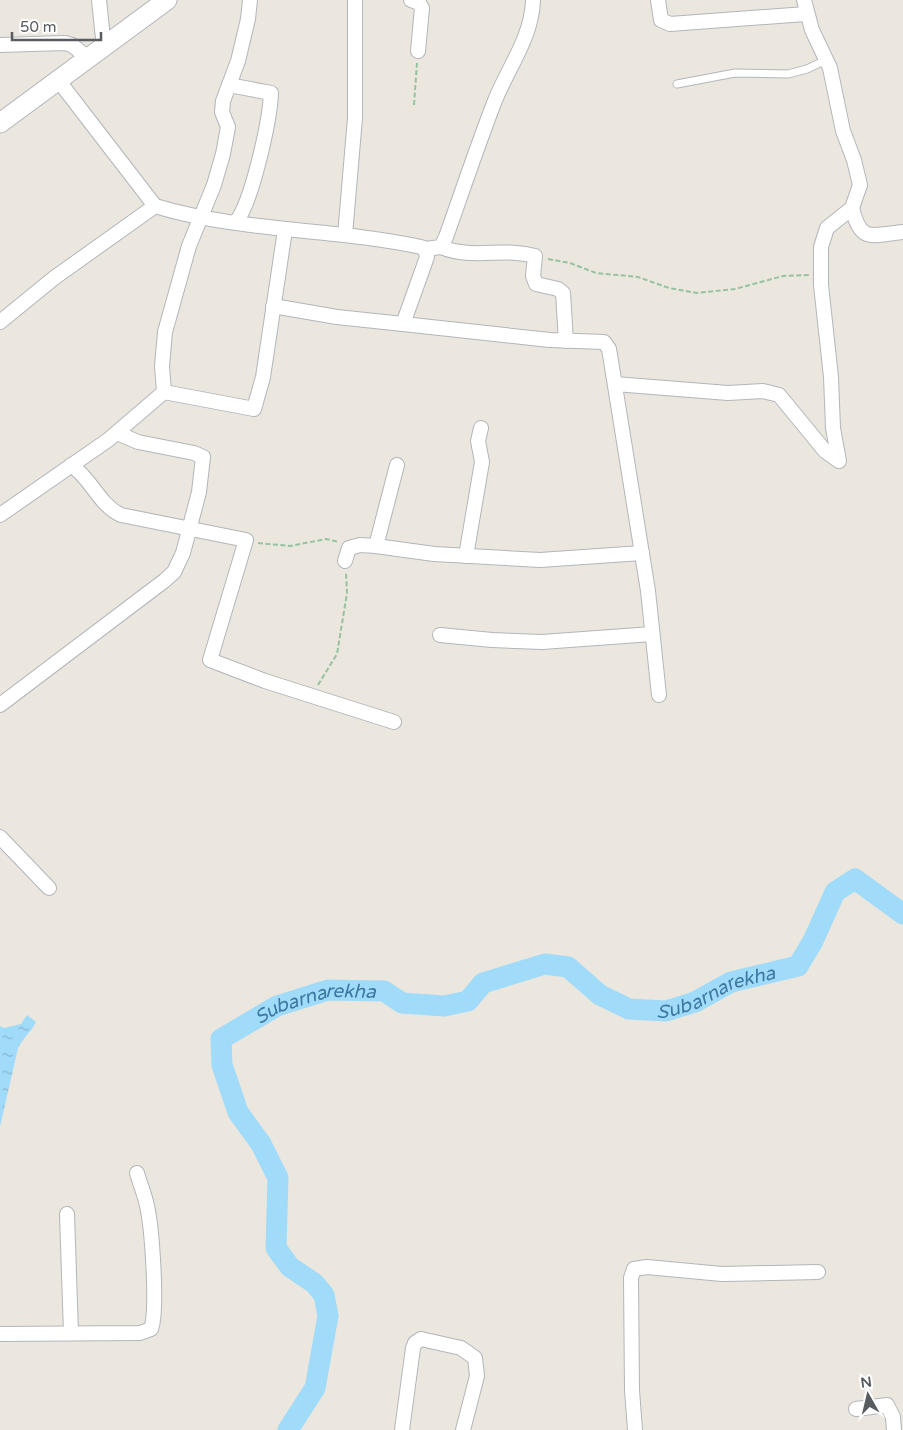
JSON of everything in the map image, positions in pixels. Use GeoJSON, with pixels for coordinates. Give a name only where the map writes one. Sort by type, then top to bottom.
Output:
{"type":"FeatureCollection","features":[{"type":"Feature","properties":{"kind":"street"},"geometry":{"type":"LineString","coordinates":[[99,0],[104,48]]}},
{"type":"Feature","properties":{"kind":"street"},"geometry":{"type":"LineString","coordinates":[[0,123],[104,48],[166,0]]}},
{"type":"Feature","properties":{"kind":"street"},"geometry":{"type":"LineString","coordinates":[[164,392],[162,366],[165,332],[189,246],[214,185],[228,132],[228,124],[222,107],[241,49],[250,13],[250,0]]}},
{"type":"Feature","properties":{"kind":"street"},"geometry":{"type":"LineString","coordinates":[[345,235],[355,118],[355,0]]}},
{"type":"Feature","properties":{"kind":"street"},"geometry":{"type":"LineString","coordinates":[[410,0],[419,3],[422,8],[418,51]]}},
{"type":"Feature","properties":{"kind":"street"},"geometry":{"type":"LineString","coordinates":[[440,246],[446,237],[494,103],[521,45],[531,17],[533,0]]}},
{"type":"Feature","properties":{"kind":"street"},"geometry":{"type":"LineString","coordinates":[[615,384],[728,393],[763,391],[779,395],[824,451],[839,461],[833,428],[831,377],[821,278],[821,247],[827,228],[852,208],[860,185],[858,172],[843,131],[832,73],[805,7],[664,23],[661,20],[658,0]]}},
{"type":"Feature","properties":{"kind":"street"},"geometry":{"type":"LineString","coordinates":[[0,45],[66,43],[72,45],[89,59]]}},
{"type":"Feature","properties":{"kind":"street"},"geometry":{"type":"LineString","coordinates":[[58,80],[154,206],[202,217],[285,230],[389,240],[425,249],[440,246],[484,255],[508,251],[535,256],[533,276],[536,284],[558,289],[564,293],[566,341]]}},
{"type":"Feature","properties":{"kind":"street"},"geometry":{"type":"LineString","coordinates":[[229,85],[270,93],[266,132],[244,206],[236,222]]}},
{"type":"Feature","properties":{"kind":"street"},"geometry":{"type":"LineString","coordinates":[[0,322],[54,278],[154,206]]}},
{"type":"Feature","properties":{"kind":"street"},"geometry":{"type":"LineString","coordinates":[[852,208],[858,228],[862,232],[878,235],[903,232]]}},
{"type":"Feature","properties":{"kind":"street"},"geometry":{"type":"LineString","coordinates":[[164,392],[254,409],[264,377],[285,230]]}},
{"type":"Feature","properties":{"kind":"street"},"geometry":{"type":"LineString","coordinates":[[403,324],[427,257],[425,249]]}},
{"type":"Feature","properties":{"kind":"street"},"geometry":{"type":"LineString","coordinates":[[273,306],[337,317],[566,341],[604,342],[609,349],[642,553],[659,695]]}},
{"type":"Feature","properties":{"kind":"street"},"geometry":{"type":"LineString","coordinates":[[0,515],[117,434],[164,392]]}},
{"type":"Feature","properties":{"kind":"street"},"geometry":{"type":"LineString","coordinates":[[466,556],[482,462],[478,440],[481,428]]}},
{"type":"Feature","properties":{"kind":"street"},"geometry":{"type":"LineString","coordinates":[[0,704],[170,576],[180,564],[199,492],[202,455],[138,442],[117,434]]}},
{"type":"Feature","properties":{"kind":"street"},"geometry":{"type":"LineString","coordinates":[[376,546],[397,465]]}},
{"type":"Feature","properties":{"kind":"street"},"geometry":{"type":"LineString","coordinates":[[71,466],[84,476],[115,513],[128,518],[246,540],[210,660],[394,722]]}},
{"type":"Feature","properties":{"kind":"street"},"geometry":{"type":"LineString","coordinates":[[345,561],[347,550],[351,546],[376,546],[418,552],[540,560],[642,553]]}},
{"type":"Feature","properties":{"kind":"street"},"geometry":{"type":"LineString","coordinates":[[440,635],[492,640],[550,642],[652,634]]}},
{"type":"Feature","properties":{"kind":"street"},"geometry":{"type":"LineString","coordinates":[[0,837],[49,888]]}},
{"type":"Feature","properties":{"kind":"street"},"geometry":{"type":"LineString","coordinates":[[0,1334],[140,1333],[151,1329],[154,1310],[151,1231],[147,1206],[137,1173]]}},
{"type":"Feature","properties":{"kind":"street"},"geometry":{"type":"LineString","coordinates":[[68,1214],[71,1333]]}},
{"type":"Feature","properties":{"kind":"street"},"geometry":{"type":"LineString","coordinates":[[635,1430],[632,1390],[631,1278],[634,1269],[647,1267],[722,1274],[818,1272]]}},
{"type":"Feature","properties":{"kind":"street"},"geometry":{"type":"LineString","coordinates":[[402,1430],[413,1348],[415,1343],[421,1338],[461,1348],[475,1358],[477,1376],[463,1430]]}},
{"type":"Feature","properties":{"kind":"street"},"geometry":{"type":"LineString","coordinates":[[856,1409],[887,1405],[893,1417],[894,1430]]}},
{"type":"Feature","properties":{"kind":"lane"},"geometry":{"type":"LineString","coordinates":[[677,84],[735,74],[788,74],[807,69],[826,60]]}},
{"type":"Feature","properties":{"kind":"path"},"geometry":{"type":"LineString","coordinates":[[414,105],[418,51]]}},
{"type":"Feature","properties":{"kind":"path"},"geometry":{"type":"LineString","coordinates":[[535,256],[570,263],[596,273],[638,277],[669,288],[697,293],[735,289],[783,276],[806,274],[821,278]]}},
{"type":"Feature","properties":{"kind":"path"},"geometry":{"type":"LineString","coordinates":[[246,540],[290,546],[326,539],[351,546]]}},
{"type":"Feature","properties":{"kind":"path"},"geometry":{"type":"LineString","coordinates":[[311,695],[330,669],[337,654],[347,593],[345,561]]}},
{"type":"Feature","properties":{"kind":"water"},"geometry":{"type":"Polygon","coordinates":[[[27,1015],[36,1022],[18,1048],[0,1127],[0,1026],[4,1028],[21,1024],[27,1015]]]}},
{"type":"Feature","properties":{"kind":"waterway","name":"Subarnarekha"},"geometry":{"type":"LineString","coordinates":[[288,1430],[315,1388],[328,1316],[324,1295],[314,1283],[290,1267],[276,1248],[278,1178],[261,1144],[238,1112],[222,1065],[221,1039],[277,1006],[328,990],[384,991],[402,1003],[444,1006],[468,1001],[483,983],[545,964],[568,967],[600,995],[629,1009],[666,1011],[695,1002],[731,982],[798,966],[813,941],[835,892],[855,879],[903,914]]}}]}
